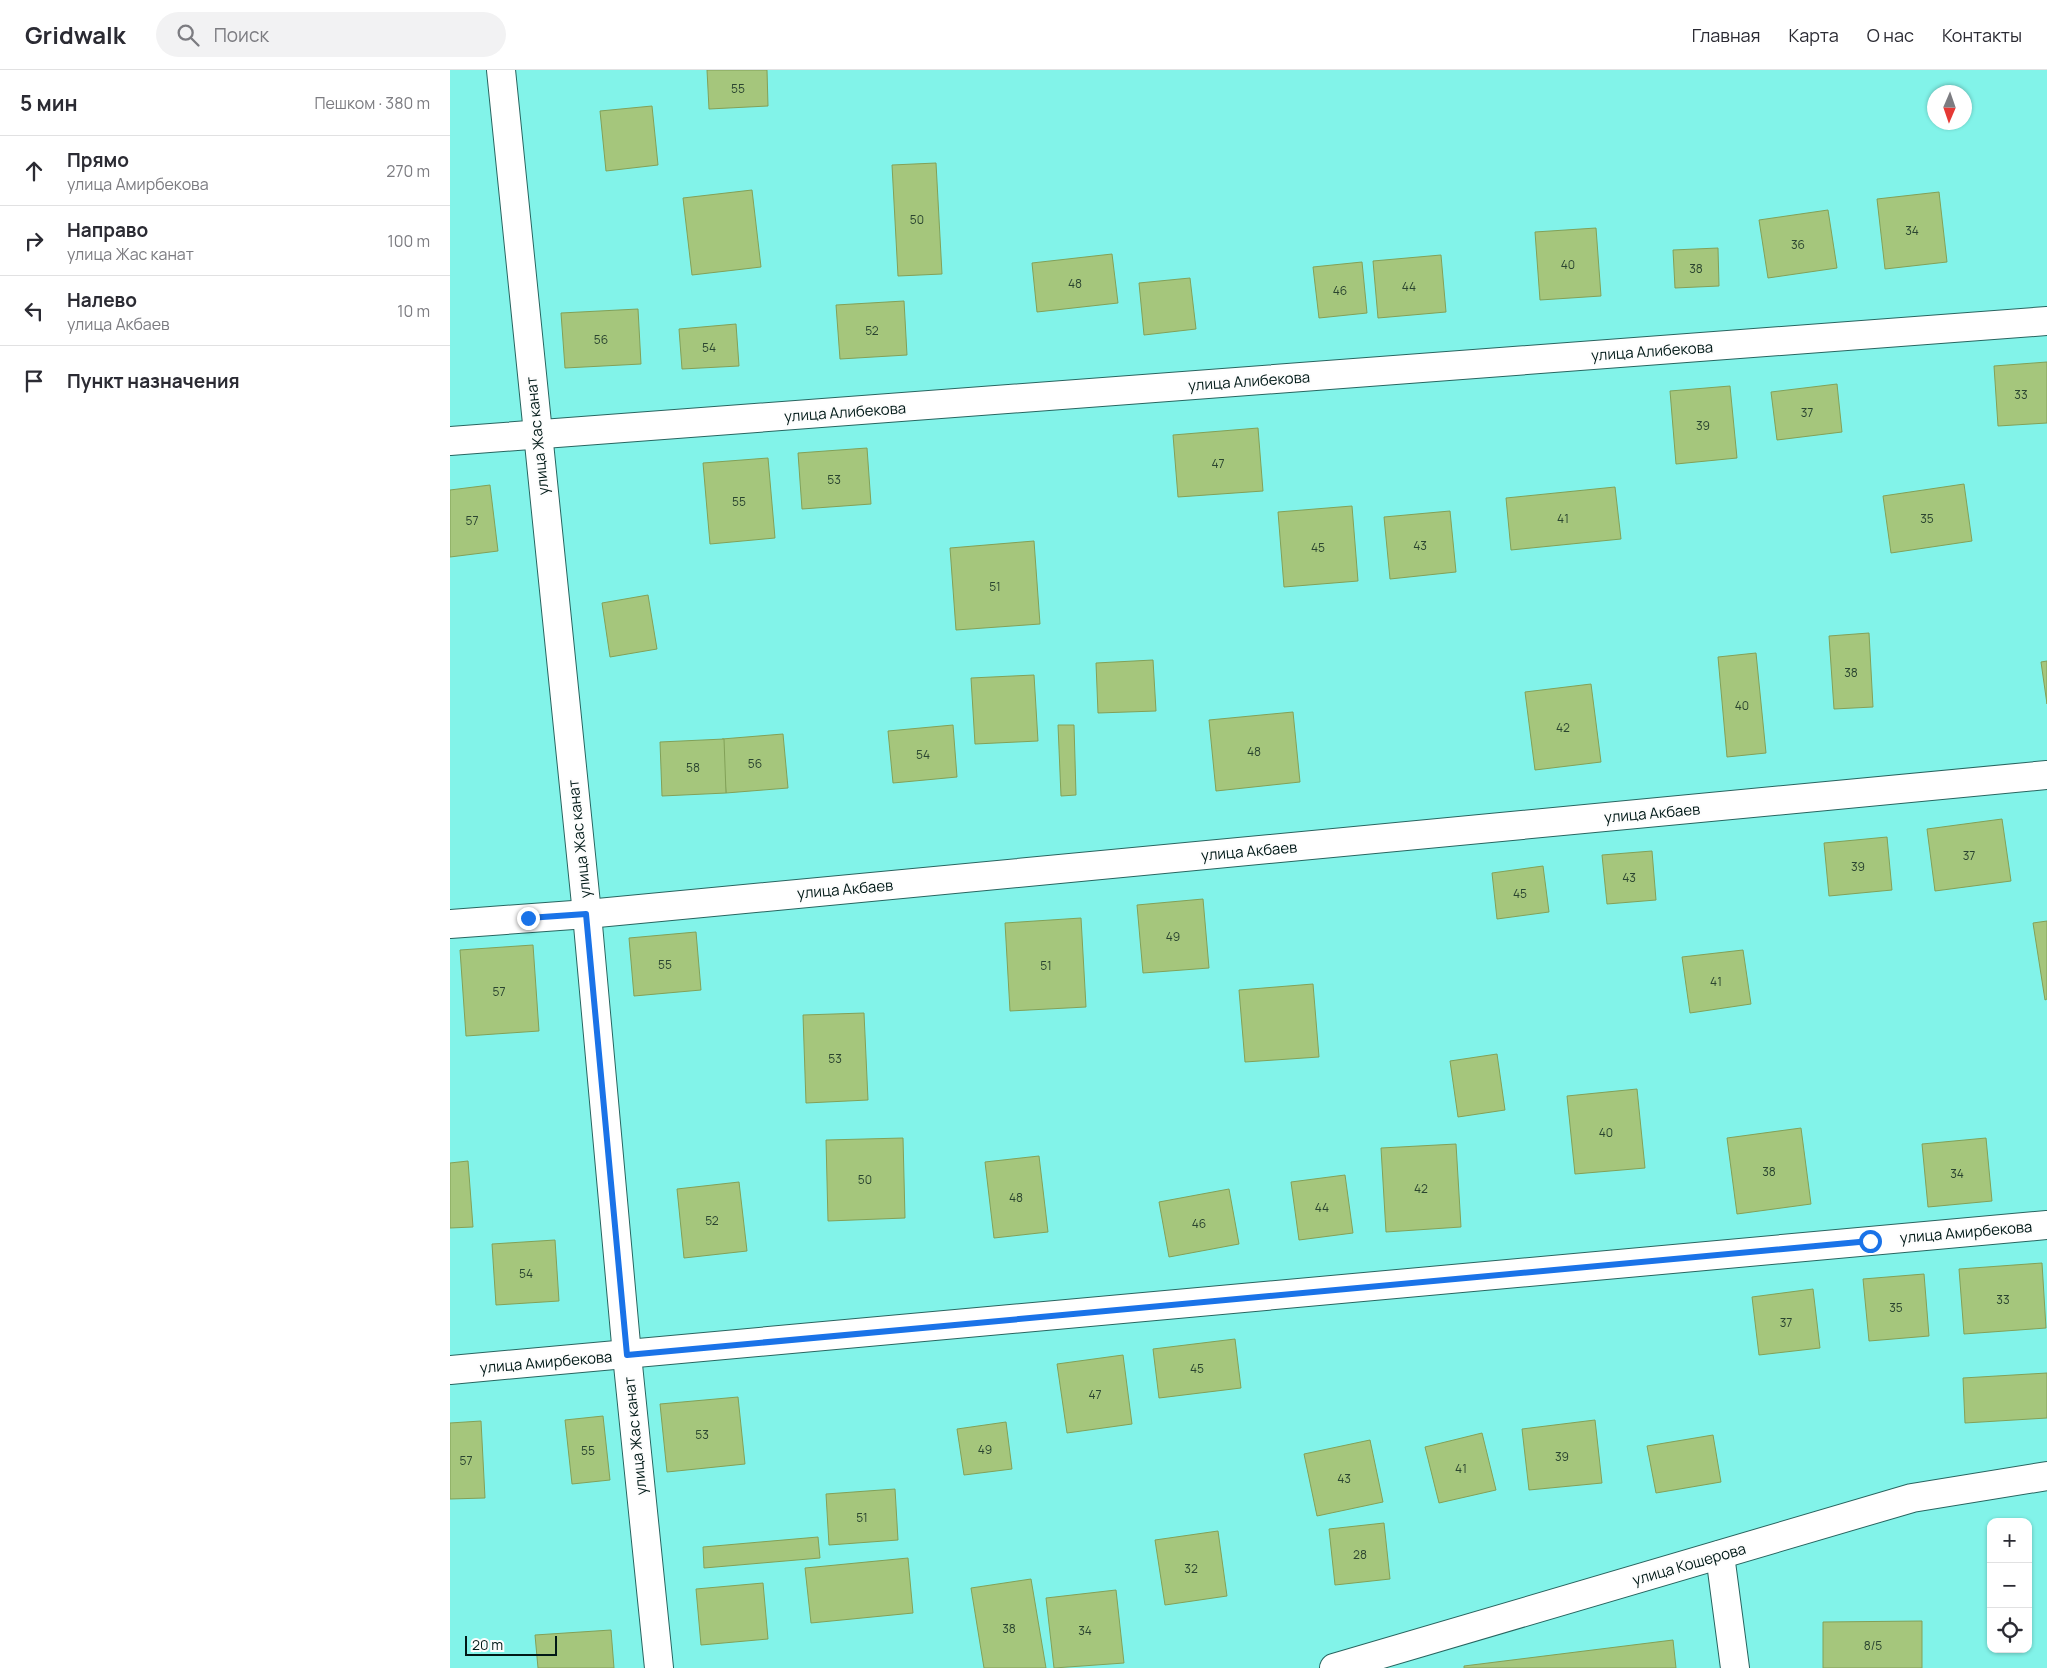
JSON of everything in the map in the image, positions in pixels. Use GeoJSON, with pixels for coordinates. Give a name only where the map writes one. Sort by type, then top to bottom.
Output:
{"type":"FeatureCollection","features":[{"type":"Feature","properties":{"kind":"street","name":"улица Жас канат"},"geometry":{"type":"LineString","coordinates":[[501,70],[586,914],[627,1355],[659,1668]]}},
{"type":"Feature","properties":{"kind":"street","name":"улица Алибекова"},"geometry":{"type":"LineString","coordinates":[[450,441],[2047,322]]}},
{"type":"Feature","properties":{"kind":"street","name":"улица Акбаев"},"geometry":{"type":"LineString","coordinates":[[450,924],[586,914],[2047,775]]}},
{"type":"Feature","properties":{"kind":"street","name":"улица Амирбекова"},"geometry":{"type":"LineString","coordinates":[[450,1370],[2047,1225]]}},
{"type":"Feature","properties":{"kind":"street","name":"улица Кошерова"},"geometry":{"type":"LineString","coordinates":[[1334,1668],[1912,1498],[2047,1476]]}},
{"type":"Feature","properties":{"kind":"street"},"geometry":{"type":"LineString","coordinates":[[1720,1555],[1735,1668]]}},
{"type":"Feature","properties":{"kind":"building"},"geometry":{"type":"Polygon","coordinates":[[[707,70],[767,70],[768,106],[709,109],[707,70]]]}},
{"type":"Feature","properties":{"kind":"building"},"geometry":{"type":"Polygon","coordinates":[[[652,106],[658,165],[606,171],[600,111],[652,106]]]}},
{"type":"Feature","properties":{"kind":"building"},"geometry":{"type":"Polygon","coordinates":[[[936,163],[942,274],[898,276],[892,165],[936,163]]]}},
{"type":"Feature","properties":{"kind":"building"},"geometry":{"type":"Polygon","coordinates":[[[752,190],[761,267],[692,275],[683,198],[752,190]]]}},
{"type":"Feature","properties":{"kind":"building"},"geometry":{"type":"Polygon","coordinates":[[[1939,192],[1947,262],[1885,269],[1877,199],[1939,192]]]}},
{"type":"Feature","properties":{"kind":"building"},"geometry":{"type":"Polygon","coordinates":[[[1828,210],[1837,268],[1768,278],[1759,220],[1828,210]]]}},
{"type":"Feature","properties":{"kind":"building"},"geometry":{"type":"Polygon","coordinates":[[[1596,228],[1601,296],[1540,300],[1535,232],[1596,228]]]}},
{"type":"Feature","properties":{"kind":"building"},"geometry":{"type":"Polygon","coordinates":[[[1718,248],[1719,286],[1675,288],[1673,250],[1718,248]]]}},
{"type":"Feature","properties":{"kind":"building"},"geometry":{"type":"Polygon","coordinates":[[[1112,254],[1118,303],[1037,312],[1032,263],[1112,254]]]}},
{"type":"Feature","properties":{"kind":"building"},"geometry":{"type":"Polygon","coordinates":[[[1441,255],[1446,312],[1378,318],[1373,261],[1441,255]]]}},
{"type":"Feature","properties":{"kind":"building"},"geometry":{"type":"Polygon","coordinates":[[[1362,262],[1367,313],[1319,318],[1313,267],[1362,262]]]}},
{"type":"Feature","properties":{"kind":"building"},"geometry":{"type":"Polygon","coordinates":[[[1190,278],[1196,329],[1144,335],[1139,283],[1190,278]]]}},
{"type":"Feature","properties":{"kind":"building"},"geometry":{"type":"Polygon","coordinates":[[[904,301],[907,355],[840,359],[836,305],[904,301]]]}},
{"type":"Feature","properties":{"kind":"building"},"geometry":{"type":"Polygon","coordinates":[[[638,309],[641,364],[565,368],[561,313],[638,309]]]}},
{"type":"Feature","properties":{"kind":"building"},"geometry":{"type":"Polygon","coordinates":[[[736,324],[739,366],[682,369],[679,329],[736,324]]]}},
{"type":"Feature","properties":{"kind":"building"},"geometry":{"type":"Polygon","coordinates":[[[2047,362],[2047,423],[1998,426],[1994,366],[2047,362]]]}},
{"type":"Feature","properties":{"kind":"building"},"geometry":{"type":"Polygon","coordinates":[[[1837,384],[1842,432],[1777,440],[1771,392],[1837,384]]]}},
{"type":"Feature","properties":{"kind":"building"},"geometry":{"type":"Polygon","coordinates":[[[1730,386],[1737,458],[1676,464],[1670,391],[1730,386]]]}},
{"type":"Feature","properties":{"kind":"building"},"geometry":{"type":"Polygon","coordinates":[[[1258,428],[1263,491],[1178,497],[1173,435],[1258,428]]]}},
{"type":"Feature","properties":{"kind":"building"},"geometry":{"type":"Polygon","coordinates":[[[867,448],[871,504],[802,509],[798,453],[867,448]]]}},
{"type":"Feature","properties":{"kind":"building"},"geometry":{"type":"Polygon","coordinates":[[[768,458],[775,538],[710,544],[703,463],[768,458]]]}},
{"type":"Feature","properties":{"kind":"building"},"geometry":{"type":"Polygon","coordinates":[[[1964,484],[1972,541],[1891,553],[1883,496],[1964,484]]]}},
{"type":"Feature","properties":{"kind":"building"},"geometry":{"type":"Polygon","coordinates":[[[490,485],[498,551],[450,557],[450,490],[490,485]]]}},
{"type":"Feature","properties":{"kind":"building"},"geometry":{"type":"Polygon","coordinates":[[[1615,487],[1621,539],[1511,550],[1506,498],[1615,487]]]}},
{"type":"Feature","properties":{"kind":"building"},"geometry":{"type":"Polygon","coordinates":[[[1352,506],[1358,581],[1284,587],[1278,512],[1352,506]]]}},
{"type":"Feature","properties":{"kind":"building"},"geometry":{"type":"Polygon","coordinates":[[[1450,511],[1456,572],[1390,579],[1384,517],[1450,511]]]}},
{"type":"Feature","properties":{"kind":"building"},"geometry":{"type":"Polygon","coordinates":[[[1034,541],[1040,624],[956,630],[950,548],[1034,541]]]}},
{"type":"Feature","properties":{"kind":"building"},"geometry":{"type":"Polygon","coordinates":[[[648,595],[657,649],[610,657],[602,603],[648,595]]]}},
{"type":"Feature","properties":{"kind":"building"},"geometry":{"type":"Polygon","coordinates":[[[1869,633],[1873,707],[1834,709],[1829,636],[1869,633]]]}},
{"type":"Feature","properties":{"kind":"building"},"geometry":{"type":"Polygon","coordinates":[[[1756,653],[1766,753],[1727,757],[1718,657],[1756,653]]]}},
{"type":"Feature","properties":{"kind":"building"},"geometry":{"type":"Polygon","coordinates":[[[1153,660],[1156,711],[1098,713],[1096,663],[1153,660]]]}},
{"type":"Feature","properties":{"kind":"building"},"geometry":{"type":"Polygon","coordinates":[[[2047,661],[2047,704],[2041,662],[2047,661]]]}},
{"type":"Feature","properties":{"kind":"building"},"geometry":{"type":"Polygon","coordinates":[[[1034,675],[1038,741],[975,744],[971,678],[1034,675]]]}},
{"type":"Feature","properties":{"kind":"building"},"geometry":{"type":"Polygon","coordinates":[[[1591,684],[1601,762],[1535,770],[1525,692],[1591,684]]]}},
{"type":"Feature","properties":{"kind":"building"},"geometry":{"type":"Polygon","coordinates":[[[1293,712],[1300,782],[1216,791],[1209,720],[1293,712]]]}},
{"type":"Feature","properties":{"kind":"building"},"geometry":{"type":"Polygon","coordinates":[[[953,725],[957,777],[893,783],[888,731],[953,725]]]}},
{"type":"Feature","properties":{"kind":"building"},"geometry":{"type":"Polygon","coordinates":[[[1058,725],[1074,725],[1076,795],[1061,796],[1058,725]]]}},
{"type":"Feature","properties":{"kind":"building"},"geometry":{"type":"Polygon","coordinates":[[[783,734],[788,788],[726,793],[722,739],[783,734]]]}},
{"type":"Feature","properties":{"kind":"building"},"geometry":{"type":"Polygon","coordinates":[[[724,739],[726,793],[662,796],[660,742],[724,739]]]}},
{"type":"Feature","properties":{"kind":"building"},"geometry":{"type":"Polygon","coordinates":[[[2002,819],[2011,881],[1935,891],[1927,829],[2002,819]]]}},
{"type":"Feature","properties":{"kind":"building"},"geometry":{"type":"Polygon","coordinates":[[[1887,837],[1892,890],[1829,896],[1824,843],[1887,837]]]}},
{"type":"Feature","properties":{"kind":"building"},"geometry":{"type":"Polygon","coordinates":[[[1652,851],[1656,900],[1607,904],[1602,855],[1652,851]]]}},
{"type":"Feature","properties":{"kind":"building"},"geometry":{"type":"Polygon","coordinates":[[[1543,866],[1549,912],[1497,919],[1492,873],[1543,866]]]}},
{"type":"Feature","properties":{"kind":"building"},"geometry":{"type":"Polygon","coordinates":[[[1203,899],[1209,968],[1143,973],[1137,905],[1203,899]]]}},
{"type":"Feature","properties":{"kind":"building"},"geometry":{"type":"Polygon","coordinates":[[[1081,918],[1086,1007],[1010,1011],[1005,923],[1081,918]]]}},
{"type":"Feature","properties":{"kind":"building"},"geometry":{"type":"Polygon","coordinates":[[[2047,921],[2047,999],[2045,1000],[2033,923],[2047,921]]]}},
{"type":"Feature","properties":{"kind":"building"},"geometry":{"type":"Polygon","coordinates":[[[696,932],[701,990],[634,996],[629,938],[696,932]]]}},
{"type":"Feature","properties":{"kind":"building"},"geometry":{"type":"Polygon","coordinates":[[[533,945],[539,1031],[466,1036],[460,950],[533,945]]]}},
{"type":"Feature","properties":{"kind":"building"},"geometry":{"type":"Polygon","coordinates":[[[1743,950],[1751,1004],[1690,1013],[1682,957],[1743,950]]]}},
{"type":"Feature","properties":{"kind":"building"},"geometry":{"type":"Polygon","coordinates":[[[1313,984],[1319,1057],[1245,1062],[1239,990],[1313,984]]]}},
{"type":"Feature","properties":{"kind":"building"},"geometry":{"type":"Polygon","coordinates":[[[864,1013],[868,1100],[806,1103],[803,1015],[864,1013]]]}},
{"type":"Feature","properties":{"kind":"building"},"geometry":{"type":"Polygon","coordinates":[[[1497,1054],[1505,1110],[1458,1117],[1450,1061],[1497,1054]]]}},
{"type":"Feature","properties":{"kind":"building"},"geometry":{"type":"Polygon","coordinates":[[[1637,1089],[1645,1168],[1575,1174],[1567,1096],[1637,1089]]]}},
{"type":"Feature","properties":{"kind":"building"},"geometry":{"type":"Polygon","coordinates":[[[1801,1128],[1811,1204],[1737,1214],[1727,1138],[1801,1128]]]}},
{"type":"Feature","properties":{"kind":"building"},"geometry":{"type":"Polygon","coordinates":[[[903,1138],[905,1218],[828,1221],[826,1140],[903,1138]]]}},
{"type":"Feature","properties":{"kind":"building"},"geometry":{"type":"Polygon","coordinates":[[[1986,1138],[1992,1201],[1928,1207],[1922,1144],[1986,1138]]]}},
{"type":"Feature","properties":{"kind":"building"},"geometry":{"type":"Polygon","coordinates":[[[1456,1144],[1461,1227],[1386,1232],[1381,1148],[1456,1144]]]}},
{"type":"Feature","properties":{"kind":"building"},"geometry":{"type":"Polygon","coordinates":[[[1039,1156],[1048,1232],[994,1238],[985,1162],[1039,1156]]]}},
{"type":"Feature","properties":{"kind":"building"},"geometry":{"type":"Polygon","coordinates":[[[468,1161],[473,1227],[450,1228],[450,1163],[468,1161]]]}},
{"type":"Feature","properties":{"kind":"building"},"geometry":{"type":"Polygon","coordinates":[[[1345,1175],[1353,1233],[1299,1240],[1291,1182],[1345,1175]]]}},
{"type":"Feature","properties":{"kind":"building"},"geometry":{"type":"Polygon","coordinates":[[[739,1182],[747,1251],[684,1258],[677,1189],[739,1182]]]}},
{"type":"Feature","properties":{"kind":"building"},"geometry":{"type":"Polygon","coordinates":[[[1229,1189],[1239,1244],[1169,1257],[1159,1202],[1229,1189]]]}},
{"type":"Feature","properties":{"kind":"building"},"geometry":{"type":"Polygon","coordinates":[[[555,1240],[559,1301],[496,1305],[492,1244],[555,1240]]]}},
{"type":"Feature","properties":{"kind":"building"},"geometry":{"type":"Polygon","coordinates":[[[2042,1263],[2046,1328],[1964,1334],[1959,1269],[2042,1263]]]}},
{"type":"Feature","properties":{"kind":"building"},"geometry":{"type":"Polygon","coordinates":[[[1924,1274],[1929,1336],[1869,1341],[1863,1279],[1924,1274]]]}},
{"type":"Feature","properties":{"kind":"building"},"geometry":{"type":"Polygon","coordinates":[[[1813,1289],[1820,1348],[1759,1355],[1752,1297],[1813,1289]]]}},
{"type":"Feature","properties":{"kind":"building"},"geometry":{"type":"Polygon","coordinates":[[[1235,1339],[1241,1388],[1159,1398],[1153,1349],[1235,1339]]]}},
{"type":"Feature","properties":{"kind":"building"},"geometry":{"type":"Polygon","coordinates":[[[1123,1355],[1132,1424],[1067,1433],[1057,1364],[1123,1355]]]}},
{"type":"Feature","properties":{"kind":"building"},"geometry":{"type":"Polygon","coordinates":[[[2047,1373],[2047,1418],[1965,1423],[1963,1378],[2047,1373]]]}},
{"type":"Feature","properties":{"kind":"building"},"geometry":{"type":"Polygon","coordinates":[[[738,1397],[745,1464],[667,1472],[660,1404],[738,1397]]]}},
{"type":"Feature","properties":{"kind":"building"},"geometry":{"type":"Polygon","coordinates":[[[603,1416],[610,1480],[572,1484],[565,1420],[603,1416]]]}},
{"type":"Feature","properties":{"kind":"building"},"geometry":{"type":"Polygon","coordinates":[[[1595,1420],[1602,1483],[1529,1490],[1522,1429],[1595,1420]]]}},
{"type":"Feature","properties":{"kind":"building"},"geometry":{"type":"Polygon","coordinates":[[[481,1421],[485,1498],[450,1499],[450,1423],[481,1421]]]}},
{"type":"Feature","properties":{"kind":"building"},"geometry":{"type":"Polygon","coordinates":[[[1006,1422],[1012,1469],[964,1475],[957,1429],[1006,1422]]]}},
{"type":"Feature","properties":{"kind":"building"},"geometry":{"type":"Polygon","coordinates":[[[1482,1433],[1496,1490],[1439,1503],[1425,1447],[1482,1433]]]}},
{"type":"Feature","properties":{"kind":"building"},"geometry":{"type":"Polygon","coordinates":[[[1713,1435],[1721,1482],[1656,1493],[1647,1446],[1713,1435]]]}},
{"type":"Feature","properties":{"kind":"building"},"geometry":{"type":"Polygon","coordinates":[[[1370,1440],[1383,1502],[1317,1516],[1304,1454],[1370,1440]]]}},
{"type":"Feature","properties":{"kind":"building"},"geometry":{"type":"Polygon","coordinates":[[[895,1489],[898,1540],[829,1545],[826,1494],[895,1489]]]}},
{"type":"Feature","properties":{"kind":"building"},"geometry":{"type":"Polygon","coordinates":[[[1384,1523],[1390,1579],[1335,1585],[1329,1529],[1384,1523]]]}},
{"type":"Feature","properties":{"kind":"building"},"geometry":{"type":"Polygon","coordinates":[[[1218,1531],[1227,1596],[1165,1605],[1155,1540],[1218,1531]]]}},
{"type":"Feature","properties":{"kind":"building"},"geometry":{"type":"Polygon","coordinates":[[[818,1537],[820,1558],[704,1568],[703,1547],[818,1537]]]}},
{"type":"Feature","properties":{"kind":"building"},"geometry":{"type":"Polygon","coordinates":[[[908,1558],[913,1613],[811,1623],[805,1568],[908,1558]]]}},
{"type":"Feature","properties":{"kind":"building"},"geometry":{"type":"Polygon","coordinates":[[[1031,1579],[1046,1668],[984,1668],[971,1588],[1031,1579]]]}},
{"type":"Feature","properties":{"kind":"building"},"geometry":{"type":"Polygon","coordinates":[[[763,1583],[768,1639],[701,1645],[696,1589],[763,1583]]]}},
{"type":"Feature","properties":{"kind":"building"},"geometry":{"type":"Polygon","coordinates":[[[1116,1590],[1124,1663],[1054,1668],[1046,1598],[1116,1590]]]}},
{"type":"Feature","properties":{"kind":"building"},"geometry":{"type":"Polygon","coordinates":[[[1922,1621],[1922,1668],[1823,1668],[1823,1622],[1922,1621]]]}},
{"type":"Feature","properties":{"kind":"building"},"geometry":{"type":"Polygon","coordinates":[[[611,1630],[614,1668],[538,1668],[535,1635],[611,1630]]]}},
{"type":"Feature","properties":{"kind":"building"},"geometry":{"type":"Polygon","coordinates":[[[1673,1640],[1676,1668],[1464,1668],[1464,1666],[1673,1640]]]}},
{"type":"Feature","properties":{"kind":"route"},"geometry":{"type":"LineString","coordinates":[[528,918],[586,914],[627,1355],[1870,1241]]}}]}
